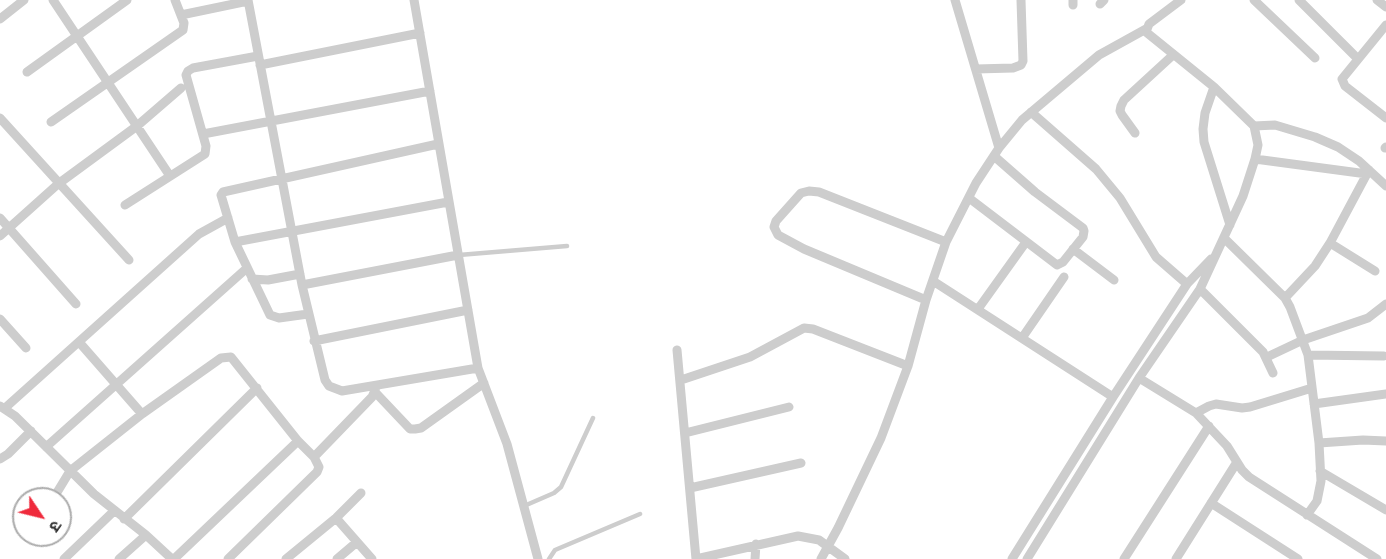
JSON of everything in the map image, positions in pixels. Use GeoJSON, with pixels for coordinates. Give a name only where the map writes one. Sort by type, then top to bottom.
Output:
{"type":"FeatureCollection","features":[{"type":"Feature","properties":{"kind":"street"},"geometry":{"type":"LineString","coordinates":[[0,19],[24,0]]}},
{"type":"Feature","properties":{"kind":"street"},"geometry":{"type":"LineString","coordinates":[[52,0],[170,176]]}},
{"type":"Feature","properties":{"kind":"street"},"geometry":{"type":"LineString","coordinates":[[27,72],[128,0]]}},
{"type":"Feature","properties":{"kind":"street"},"geometry":{"type":"LineString","coordinates":[[51,122],[183,30],[184,23],[175,0]]}},
{"type":"Feature","properties":{"kind":"street"},"geometry":{"type":"LineString","coordinates":[[414,0],[478,368],[507,444],[538,559]]}},
{"type":"Feature","properties":{"kind":"street"},"geometry":{"type":"LineString","coordinates":[[955,0],[976,69],[997,152],[1035,192],[1083,228],[1083,237],[1057,265],[969,198]]}},
{"type":"Feature","properties":{"kind":"street"},"geometry":{"type":"LineString","coordinates":[[976,69],[1021,66],[1023,61],[1022,0]]}},
{"type":"Feature","properties":{"kind":"street"},"geometry":{"type":"LineString","coordinates":[[821,559],[881,438],[908,366],[926,300],[946,243],[969,198],[997,152],[1022,120],[1099,55],[1126,38],[1146,30],[1149,24],[1181,0]]}},
{"type":"Feature","properties":{"kind":"street"},"geometry":{"type":"LineString","coordinates":[[1254,0],[1315,58]]}},
{"type":"Feature","properties":{"kind":"street"},"geometry":{"type":"LineString","coordinates":[[1299,0],[1358,59]]}},
{"type":"Feature","properties":{"kind":"street"},"geometry":{"type":"LineString","coordinates":[[1377,0],[1386,7]]}},
{"type":"Feature","properties":{"kind":"street"},"geometry":{"type":"LineString","coordinates":[[181,15],[248,1],[308,314],[325,380],[329,386],[342,391],[377,388],[478,368]]}},
{"type":"Feature","properties":{"kind":"street"},"geometry":{"type":"LineString","coordinates":[[1386,25],[1345,74],[1342,82],[1386,118]]}},
{"type":"Feature","properties":{"kind":"street"},"geometry":{"type":"LineString","coordinates":[[1027,559],[1138,378],[1200,289],[1243,196],[1255,159],[1258,145],[1254,126],[1214,87],[1148,35],[1146,30]]}},
{"type":"Feature","properties":{"kind":"street"},"geometry":{"type":"LineString","coordinates":[[125,205],[205,154],[206,146],[186,75],[193,68],[259,61],[420,33]]}},
{"type":"Feature","properties":{"kind":"street"},"geometry":{"type":"LineString","coordinates":[[1136,133],[1122,115],[1121,106],[1124,100],[1173,55]]}},
{"type":"Feature","properties":{"kind":"street"},"geometry":{"type":"LineString","coordinates":[[1214,87],[1205,113],[1204,142],[1230,225]]}},
{"type":"Feature","properties":{"kind":"street"},"geometry":{"type":"LineString","coordinates":[[0,236],[58,184],[137,126],[182,88]]}},
{"type":"Feature","properties":{"kind":"street"},"geometry":{"type":"LineString","coordinates":[[202,134],[430,91]]}},
{"type":"Feature","properties":{"kind":"street"},"geometry":{"type":"LineString","coordinates":[[1031,112],[1096,169],[1120,198],[1156,257],[1187,284]]}},
{"type":"Feature","properties":{"kind":"street"},"geometry":{"type":"LineString","coordinates":[[0,118],[129,260]]}},
{"type":"Feature","properties":{"kind":"street"},"geometry":{"type":"LineString","coordinates":[[1254,126],[1275,125],[1315,137],[1338,147],[1359,161],[1368,172],[1386,186]]}},
{"type":"Feature","properties":{"kind":"street"},"geometry":{"type":"LineString","coordinates":[[308,314],[273,317],[246,268],[221,195],[223,192],[438,144]]}},
{"type":"Feature","properties":{"kind":"street"},"geometry":{"type":"LineString","coordinates":[[1255,159],[1368,172]]}},
{"type":"Feature","properties":{"kind":"street"},"geometry":{"type":"LineString","coordinates":[[1285,298],[1315,266],[1368,172]]}},
{"type":"Feature","properties":{"kind":"street"},"geometry":{"type":"LineString","coordinates":[[926,300],[804,249],[778,235],[774,227],[776,221],[801,193],[819,192],[946,243]]}},
{"type":"Feature","properties":{"kind":"street"},"geometry":{"type":"LineString","coordinates":[[236,242],[448,202]]}},
{"type":"Feature","properties":{"kind":"street"},"geometry":{"type":"LineString","coordinates":[[0,218],[76,304]]}},
{"type":"Feature","properties":{"kind":"street"},"geometry":{"type":"LineString","coordinates":[[228,218],[199,234],[79,342],[2,407],[114,511],[173,559],[298,441]]}},
{"type":"Feature","properties":{"kind":"street"},"geometry":{"type":"LineString","coordinates":[[1224,238],[1285,298],[1308,355],[1319,443],[1320,492],[1307,515]]}},
{"type":"Feature","properties":{"kind":"street"},"geometry":{"type":"LineString","coordinates":[[978,309],[1026,242]]}},
{"type":"Feature","properties":{"kind":"street"},"geometry":{"type":"LineString","coordinates":[[1330,243],[1375,271]]}},
{"type":"Feature","properties":{"kind":"street"},"geometry":{"type":"LineString","coordinates":[[1073,249],[1114,280]]}},
{"type":"Feature","properties":{"kind":"street"},"geometry":{"type":"LineString","coordinates":[[1012,559],[1187,284],[1217,253]]}},
{"type":"Feature","properties":{"kind":"street"},"geometry":{"type":"LineString","coordinates":[[302,285],[458,255]]}},
{"type":"Feature","properties":{"kind":"street"},"geometry":{"type":"LineString","coordinates":[[46,447],[246,268]]}},
{"type":"Feature","properties":{"kind":"street"},"geometry":{"type":"LineString","coordinates":[[252,279],[268,280],[300,274]]}},
{"type":"Feature","properties":{"kind":"street"},"geometry":{"type":"LineString","coordinates":[[1022,338],[1064,277]]}},
{"type":"Feature","properties":{"kind":"street"},"geometry":{"type":"LineString","coordinates":[[933,281],[1113,397]]}},
{"type":"Feature","properties":{"kind":"street"},"geometry":{"type":"LineString","coordinates":[[1200,289],[1267,357],[1273,373]]}},
{"type":"Feature","properties":{"kind":"street"},"geometry":{"type":"LineString","coordinates":[[1267,357],[1303,340],[1368,318],[1386,304]]}},
{"type":"Feature","properties":{"kind":"street"},"geometry":{"type":"LineString","coordinates":[[314,341],[468,310]]}},
{"type":"Feature","properties":{"kind":"street"},"geometry":{"type":"LineString","coordinates":[[0,319],[26,348]]}},
{"type":"Feature","properties":{"kind":"street"},"geometry":{"type":"LineString","coordinates":[[681,381],[750,357],[804,328],[813,329],[908,366]]}},
{"type":"Feature","properties":{"kind":"street"},"geometry":{"type":"LineString","coordinates":[[79,342],[142,414]]}},
{"type":"Feature","properties":{"kind":"street"},"geometry":{"type":"LineString","coordinates":[[677,350],[696,559],[798,536],[809,537],[828,546],[845,559]]}},
{"type":"Feature","properties":{"kind":"street"},"geometry":{"type":"LineString","coordinates":[[1308,355],[1384,356]]}},
{"type":"Feature","properties":{"kind":"street"},"geometry":{"type":"LineString","coordinates":[[60,487],[70,471],[142,414],[226,356],[235,359],[298,441],[318,462],[319,467],[317,472],[228,559]]}},
{"type":"Feature","properties":{"kind":"street"},"geometry":{"type":"LineString","coordinates":[[1138,378],[1196,413],[1227,446],[1249,477],[1377,559]]}},
{"type":"Feature","properties":{"kind":"street"},"geometry":{"type":"LineString","coordinates":[[377,388],[410,429],[415,429],[421,428],[484,383]]}},
{"type":"Feature","properties":{"kind":"street"},"geometry":{"type":"LineString","coordinates":[[124,519],[257,388]]}},
{"type":"Feature","properties":{"kind":"street"},"geometry":{"type":"LineString","coordinates":[[314,457],[377,388]]}},
{"type":"Feature","properties":{"kind":"street"},"geometry":{"type":"LineString","coordinates":[[1196,413],[1216,404],[1250,407],[1312,388]]}},
{"type":"Feature","properties":{"kind":"street"},"geometry":{"type":"LineString","coordinates":[[1314,404],[1386,393]]}},
{"type":"Feature","properties":{"kind":"street"},"geometry":{"type":"LineString","coordinates":[[685,433],[789,407]]}},
{"type":"Feature","properties":{"kind":"street"},"geometry":{"type":"LineString","coordinates":[[1124,559],[1209,426]]}},
{"type":"Feature","properties":{"kind":"street"},"geometry":{"type":"LineString","coordinates":[[0,459],[31,432]]}},
{"type":"Feature","properties":{"kind":"street"},"geometry":{"type":"LineString","coordinates":[[1319,443],[1386,441]]}},
{"type":"Feature","properties":{"kind":"street"},"geometry":{"type":"LineString","coordinates":[[1176,559],[1237,462]]}},
{"type":"Feature","properties":{"kind":"street"},"geometry":{"type":"LineString","coordinates":[[690,488],[801,463]]}},
{"type":"Feature","properties":{"kind":"street"},"geometry":{"type":"LineString","coordinates":[[1320,471],[1386,510]]}},
{"type":"Feature","properties":{"kind":"street"},"geometry":{"type":"LineString","coordinates":[[286,559],[336,518],[361,493]]}},
{"type":"Feature","properties":{"kind":"street"},"geometry":{"type":"LineString","coordinates":[[1211,503],[1298,559]]}},
{"type":"Feature","properties":{"kind":"street"},"geometry":{"type":"LineString","coordinates":[[64,559],[114,511]]}},
{"type":"Feature","properties":{"kind":"street"},"geometry":{"type":"LineString","coordinates":[[336,518],[372,559]]}},
{"type":"Feature","properties":{"kind":"street"},"geometry":{"type":"LineString","coordinates":[[119,559],[146,535]]}},
{"type":"Feature","properties":{"kind":"street"},"geometry":{"type":"LineString","coordinates":[[337,559],[357,542]]}},
{"type":"Feature","properties":{"kind":"street"},"geometry":{"type":"LineString","coordinates":[[755,559],[756,544]]}},
{"type":"Feature","properties":{"kind":"lane"},"geometry":{"type":"LineString","coordinates":[[458,255],[567,246]]}},
{"type":"Feature","properties":{"kind":"lane"},"geometry":{"type":"LineString","coordinates":[[524,506],[554,493],[561,487],[593,418]]}},
{"type":"Feature","properties":{"kind":"lane"},"geometry":{"type":"LineString","coordinates":[[549,559],[555,550],[640,514]]}}]}
